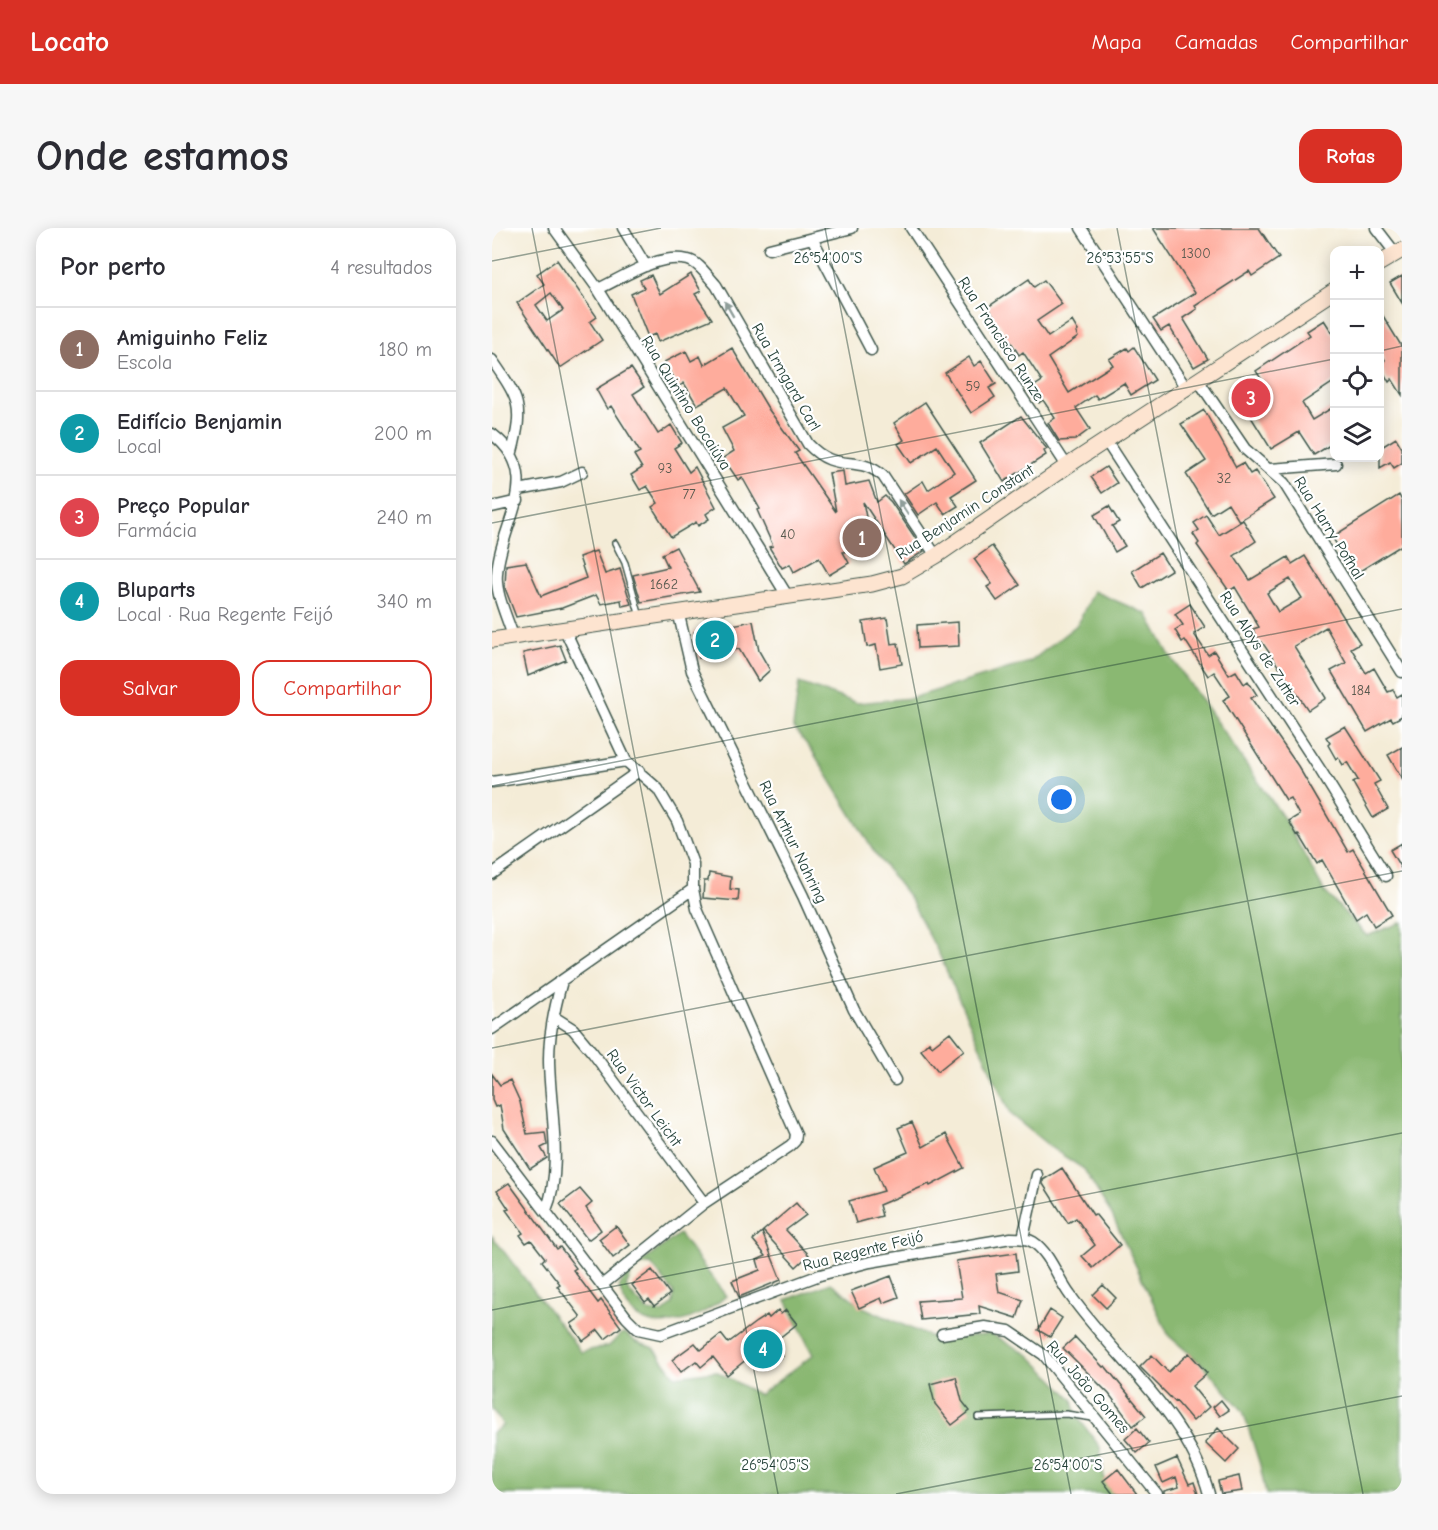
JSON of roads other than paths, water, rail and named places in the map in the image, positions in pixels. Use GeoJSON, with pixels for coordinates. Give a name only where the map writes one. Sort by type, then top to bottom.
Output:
{"type":"FeatureCollection","features":[{"type":"Feature","properties":{"kind":"main road"},"geometry":{"type":"LineString","coordinates":[[1384,261],[1399,252]]}},
{"type":"Feature","properties":{"kind":"main road","name":"Rua Benjamin Constant"},"geometry":{"type":"LineString","coordinates":[[492,640],[890,580],[936,556],[1067,466],[1330,294]]}},
{"type":"Feature","properties":{"kind":"street","name":"Rua Quintino Bocaiúva"},"geometry":{"type":"LineString","coordinates":[[554,228],[598,290],[788,597]]}},
{"type":"Feature","properties":{"kind":"street"},"geometry":{"type":"LineString","coordinates":[[624,228],[646,266]]}},
{"type":"Feature","properties":{"kind":"street"},"geometry":{"type":"LineString","coordinates":[[769,249],[813,240],[836,230],[852,228]]}},
{"type":"Feature","properties":{"kind":"street","name":"Rua Francisco Runze"},"geometry":{"type":"LineString","coordinates":[[911,228],[1067,466]]}},
{"type":"Feature","properties":{"kind":"street","name":"Rua Harry Pofhal"},"geometry":{"type":"LineString","coordinates":[[1081,228],[1192,384],[1245,449],[1284,483],[1402,672]]}},
{"type":"Feature","properties":{"kind":"street"},"geometry":{"type":"LineString","coordinates":[[1376,228],[1399,252]]}},
{"type":"Feature","properties":{"kind":"street"},"geometry":{"type":"LineString","coordinates":[[813,240],[871,350]]}},
{"type":"Feature","properties":{"kind":"street","name":"Rua Irmgard Carl"},"geometry":{"type":"LineString","coordinates":[[598,290],[646,266],[667,260],[689,260],[698,265],[716,285],[808,444],[820,457],[831,462],[871,466],[883,476],[936,556]]}},
{"type":"Feature","properties":{"kind":"street"},"geometry":{"type":"LineString","coordinates":[[492,360],[514,391],[520,421],[512,452],[518,496],[502,546],[496,577],[513,636]]}},
{"type":"Feature","properties":{"kind":"street"},"geometry":{"type":"LineString","coordinates":[[492,434],[512,452]]}},
{"type":"Feature","properties":{"kind":"street","name":"Rua Aloys de Zutter"},"geometry":{"type":"LineString","coordinates":[[1106,441],[1322,771],[1386,876]]}},
{"type":"Feature","properties":{"kind":"street"},"geometry":{"type":"LineString","coordinates":[[1270,469],[1336,464]]}},
{"type":"Feature","properties":{"kind":"street"},"geometry":{"type":"LineString","coordinates":[[492,507],[582,472]]}},
{"type":"Feature","properties":{"kind":"street","name":"Rua Arthur Nahring"},"geometry":{"type":"LineString","coordinates":[[678,612],[692,671],[803,896],[854,1010],[896,1080]]}},
{"type":"Feature","properties":{"kind":"street"},"geometry":{"type":"LineString","coordinates":[[564,628],[613,738],[626,761],[658,789],[677,821],[693,864],[693,889],[707,934],[796,1134],[795,1141],[704,1203],[602,1285]]}},
{"type":"Feature","properties":{"kind":"street"},"geometry":{"type":"LineString","coordinates":[[492,782],[626,761]]}},
{"type":"Feature","properties":{"kind":"street"},"geometry":{"type":"LineString","coordinates":[[492,874],[639,771]]}},
{"type":"Feature","properties":{"kind":"street"},"geometry":{"type":"LineString","coordinates":[[492,1029],[643,921],[693,889]]}},
{"type":"Feature","properties":{"kind":"street"},"geometry":{"type":"LineString","coordinates":[[546,1210],[552,1196],[553,1149],[549,1056],[562,981]]}},
{"type":"Feature","properties":{"kind":"street","name":"Rua Victor Leicht"},"geometry":{"type":"LineString","coordinates":[[555,1017],[573,1029],[593,1053],[704,1203]]}},
{"type":"Feature","properties":{"kind":"street","name":"Rua Regente Feijó"},"geometry":{"type":"LineString","coordinates":[[492,1141],[638,1329],[661,1334],[783,1288],[840,1270],[948,1247],[1023,1238]]}},
{"type":"Feature","properties":{"kind":"street"},"geometry":{"type":"LineString","coordinates":[[1037,1175],[1023,1238],[1034,1242],[1043,1252],[1070,1295],[1178,1428],[1196,1458],[1209,1494]]}},
{"type":"Feature","properties":{"kind":"street","name":"Rua João Gomes"},"geometry":{"type":"LineString","coordinates":[[942,1334],[985,1327],[1009,1331],[1044,1355],[1157,1494]]}},
{"type":"Feature","properties":{"kind":"lane"},"geometry":{"type":"LineString","coordinates":[[615,543],[625,562],[640,617]]}},
{"type":"Feature","properties":{"kind":"lane"},"geometry":{"type":"LineString","coordinates":[[978,1417],[1066,1414],[1095,1418]]}},
{"type":"Feature","properties":{"kind":"place","name":"Preço Popular"},"geometry":{"type":"Point","coordinates":[1251,398]}},
{"type":"Feature","properties":{"kind":"place","name":"Amiguinho Feliz"},"geometry":{"type":"Point","coordinates":[862,538]}},
{"type":"Feature","properties":{"kind":"place","name":"Edifício Benjamin"},"geometry":{"type":"Point","coordinates":[715,640]}},
{"type":"Feature","properties":{"kind":"place","name":"Bluparts"},"geometry":{"type":"Point","coordinates":[763,1349]}}]}
